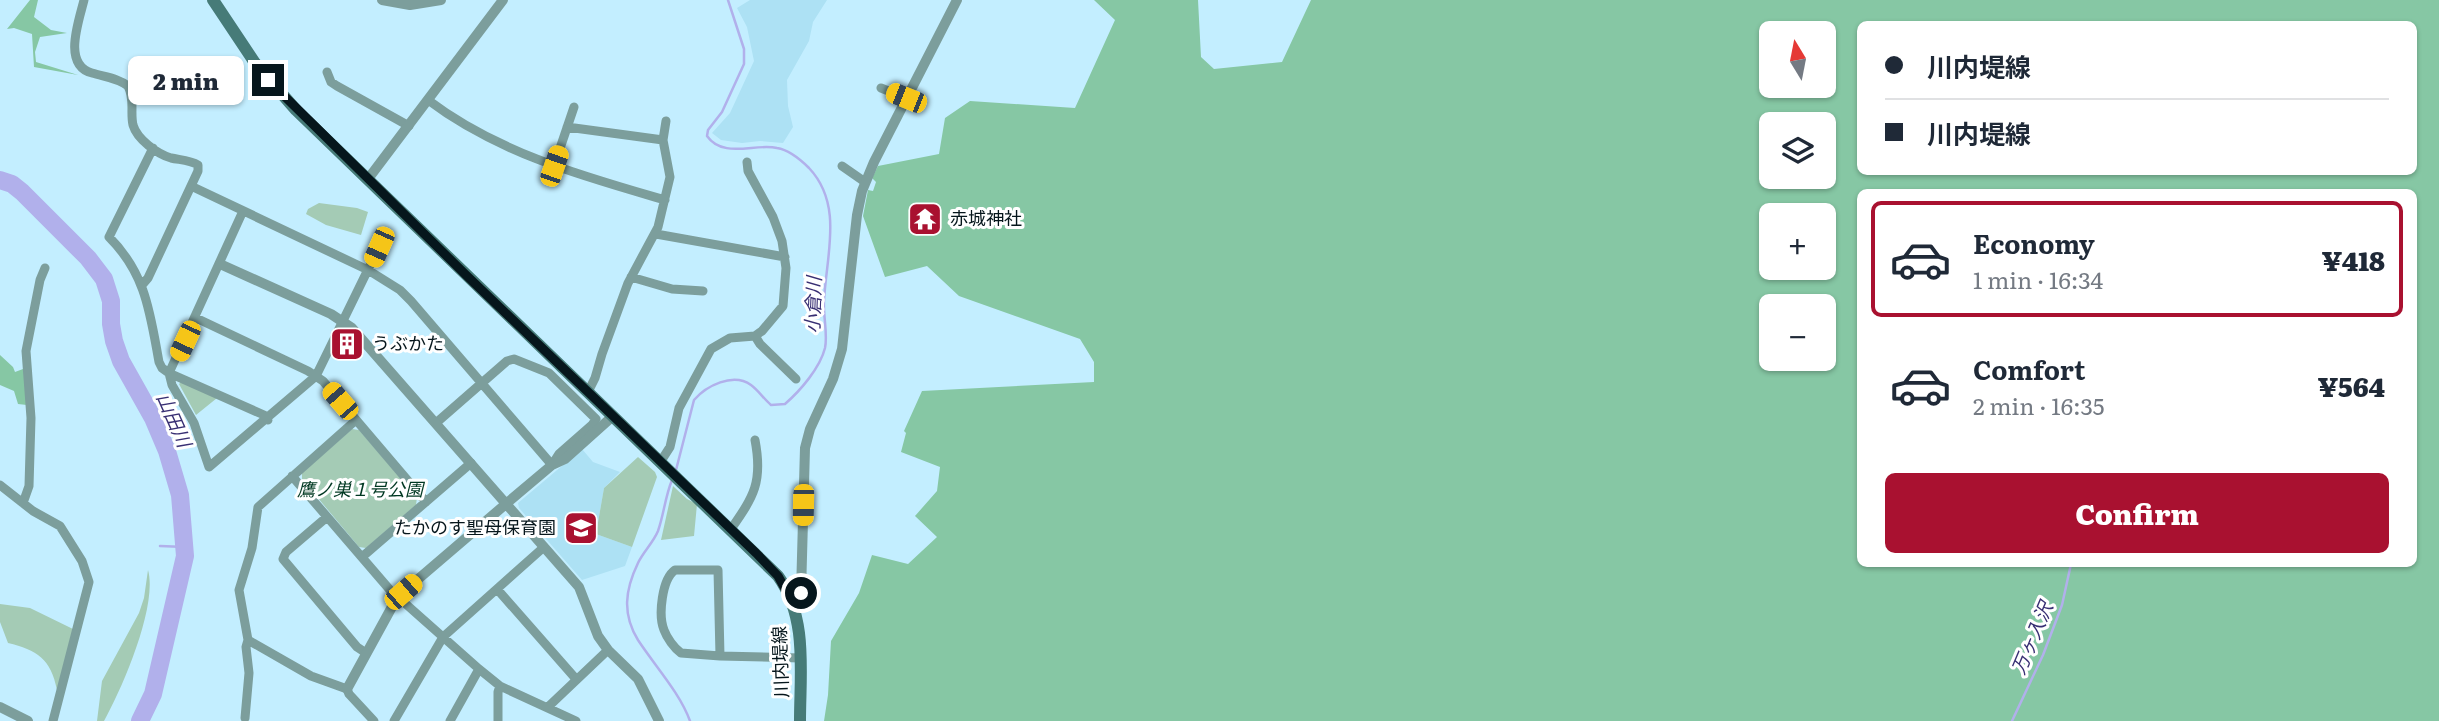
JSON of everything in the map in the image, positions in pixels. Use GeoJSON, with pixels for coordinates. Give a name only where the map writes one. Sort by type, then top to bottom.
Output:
{"type":"FeatureCollection","features":[{"type":"Feature","properties":{"kind":"main road","name":"川内堤線"},"geometry":{"type":"LineString","coordinates":[[213,0],[268,80],[778,576],[793,603],[798,624],[801,659],[800,721]]}},
{"type":"Feature","properties":{"kind":"street"},"geometry":{"type":"LineString","coordinates":[[84,0],[74,50],[76,62],[85,71],[121,81],[128,86],[132,95],[134,128],[153,148],[166,156],[196,163],[198,168],[148,278],[142,285]]}},
{"type":"Feature","properties":{"kind":"street"},"geometry":{"type":"LineString","coordinates":[[382,0],[410,5],[441,0]]}},
{"type":"Feature","properties":{"kind":"street"},"geometry":{"type":"LineString","coordinates":[[368,180],[503,0]]}},
{"type":"Feature","properties":{"kind":"street"},"geometry":{"type":"LineString","coordinates":[[793,603],[801,593],[805,448],[842,349],[857,215],[865,182],[957,0]]}},
{"type":"Feature","properties":{"kind":"street"},"geometry":{"type":"LineString","coordinates":[[327,72],[331,82],[337,86],[409,126]]}},
{"type":"Feature","properties":{"kind":"street"},"geometry":{"type":"LineString","coordinates":[[881,88],[906,98]]}},
{"type":"Feature","properties":{"kind":"street"},"geometry":{"type":"LineString","coordinates":[[428,100],[484,135],[554,166],[664,200]]}},
{"type":"Feature","properties":{"kind":"street"},"geometry":{"type":"LineString","coordinates":[[554,166],[574,107]]}},
{"type":"Feature","properties":{"kind":"street"},"geometry":{"type":"LineString","coordinates":[[588,392],[631,277],[656,234],[670,169],[663,140],[666,121]]}},
{"type":"Feature","properties":{"kind":"street"},"geometry":{"type":"LineString","coordinates":[[567,127],[663,140]]}},
{"type":"Feature","properties":{"kind":"street"},"geometry":{"type":"LineString","coordinates":[[153,148],[109,237],[127,257],[142,285],[149,305],[159,362],[169,373],[264,415],[268,420]]}},
{"type":"Feature","properties":{"kind":"street"},"geometry":{"type":"LineString","coordinates":[[670,470],[670,447],[680,408],[708,353],[726,340],[755,336],[783,306],[785,257],[779,231],[748,171],[747,162]]}},
{"type":"Feature","properties":{"kind":"street"},"geometry":{"type":"LineString","coordinates":[[842,166],[865,182]]}},
{"type":"Feature","properties":{"kind":"street"},"geometry":{"type":"LineString","coordinates":[[191,186],[368,270],[400,290],[552,465]]}},
{"type":"Feature","properties":{"kind":"street"},"geometry":{"type":"LineString","coordinates":[[243,211],[169,373],[172,385],[194,423],[209,467],[317,376],[379,247]]}},
{"type":"Feature","properties":{"kind":"street"},"geometry":{"type":"LineString","coordinates":[[656,234],[785,257]]}},
{"type":"Feature","properties":{"kind":"street"},"geometry":{"type":"LineString","coordinates":[[220,264],[344,322],[579,587],[595,629],[608,649],[638,679],[659,721]]}},
{"type":"Feature","properties":{"kind":"street"},"geometry":{"type":"LineString","coordinates":[[23,503],[29,486],[31,418],[26,351],[40,280],[45,268]]}},
{"type":"Feature","properties":{"kind":"street"},"geometry":{"type":"LineString","coordinates":[[631,277],[672,289],[703,291]]}},
{"type":"Feature","properties":{"kind":"street"},"geometry":{"type":"LineString","coordinates":[[195,318],[317,376],[426,502]]}},
{"type":"Feature","properties":{"kind":"street"},"geometry":{"type":"LineString","coordinates":[[755,336],[796,379]]}},
{"type":"Feature","properties":{"kind":"street"},"geometry":{"type":"LineString","coordinates":[[436,423],[507,361],[518,360],[549,373],[596,419],[593,425],[559,454],[552,465]]}},
{"type":"Feature","properties":{"kind":"street"},"geometry":{"type":"LineString","coordinates":[[347,689],[398,598],[506,503],[552,465],[565,458],[613,416]]}},
{"type":"Feature","properties":{"kind":"street"},"geometry":{"type":"LineString","coordinates":[[245,718],[249,673],[246,647],[248,640],[239,590],[252,548],[256,512],[260,504],[356,420]]}},
{"type":"Feature","properties":{"kind":"street"},"geometry":{"type":"LineString","coordinates":[[731,529],[748,505],[758,477],[760,469],[755,440]]}},
{"type":"Feature","properties":{"kind":"street"},"geometry":{"type":"LineString","coordinates":[[362,558],[471,463]]}},
{"type":"Feature","properties":{"kind":"street"},"geometry":{"type":"LineString","coordinates":[[292,476],[398,598],[479,669],[500,686],[549,706],[576,721]]}},
{"type":"Feature","properties":{"kind":"street"},"geometry":{"type":"LineString","coordinates":[[0,485],[60,526],[82,561],[89,583],[53,721]]}},
{"type":"Feature","properties":{"kind":"street"},"geometry":{"type":"LineString","coordinates":[[327,517],[286,552],[283,559],[357,647],[366,653]]}},
{"type":"Feature","properties":{"kind":"street"},"geometry":{"type":"LineString","coordinates":[[394,721],[443,636],[544,547]]}},
{"type":"Feature","properties":{"kind":"street"},"geometry":{"type":"LineString","coordinates":[[720,656],[718,570],[675,570],[670,573],[663,588],[663,629],[676,650],[681,653],[720,656],[801,659]]}},
{"type":"Feature","properties":{"kind":"street"},"geometry":{"type":"LineString","coordinates":[[497,589],[576,679]]}},
{"type":"Feature","properties":{"kind":"street"},"geometry":{"type":"LineString","coordinates":[[248,640],[311,676],[347,689],[374,721]]}},
{"type":"Feature","properties":{"kind":"street"},"geometry":{"type":"LineString","coordinates":[[549,706],[608,649]]}},
{"type":"Feature","properties":{"kind":"street"},"geometry":{"type":"LineString","coordinates":[[450,721],[479,669]]}},
{"type":"Feature","properties":{"kind":"street"},"geometry":{"type":"LineString","coordinates":[[498,721],[500,686]]}},
{"type":"Feature","properties":{"kind":"street"},"geometry":{"type":"LineString","coordinates":[[0,707],[29,721]]}},
{"type":"Feature","properties":{"kind":"shaded area"},"geometry":{"type":"Polygon","coordinates":[[[750,0],[827,0],[813,22],[809,41],[787,80],[788,106],[793,127],[783,143],[742,143],[721,140],[712,133],[730,113],[754,61],[747,27],[737,8],[750,0]]]}},
{"type":"Feature","properties":{"kind":"shaded area"},"geometry":{"type":"Polygon","coordinates":[[[582,449],[593,462],[620,472],[604,488],[596,534],[632,547],[625,566],[582,580],[519,508],[518,503],[582,449]]]}},
{"type":"Feature","properties":{"kind":"green space"},"geometry":{"type":"Polygon","coordinates":[[[30,0],[38,0],[34,17],[51,30],[67,33],[40,37],[35,52],[36,62],[78,75],[34,67],[32,34],[14,28],[7,29],[30,0]]]}},
{"type":"Feature","properties":{"kind":"green space"},"geometry":{"type":"Polygon","coordinates":[[[1094,0],[1198,0],[1201,57],[1214,69],[1282,62],[1311,0],[2439,0],[2439,721],[824,721],[831,641],[859,593],[872,555],[908,564],[937,537],[915,516],[937,491],[940,467],[901,452],[906,433],[904,431],[922,391],[1094,382],[1094,362],[1080,339],[959,296],[927,266],[885,277],[863,216],[868,190],[873,191],[876,182],[872,178],[878,166],[939,154],[945,118],[970,101],[1075,108],[1115,20],[1094,0]]]}},
{"type":"Feature","properties":{"kind":"green space"},"geometry":{"type":"Polygon","coordinates":[[[319,203],[368,212],[361,235],[326,225],[306,214],[308,209],[319,203]]]}},
{"type":"Feature","properties":{"kind":"green space"},"geometry":{"type":"Polygon","coordinates":[[[0,355],[15,372],[23,369],[27,405],[18,404],[14,391],[0,385],[0,355]]]}},
{"type":"Feature","properties":{"kind":"green space"},"geometry":{"type":"Polygon","coordinates":[[[181,382],[217,398],[196,415],[179,384],[181,382]]]}},
{"type":"Feature","properties":{"kind":"green space","name":"鷹ノ巣１号公園"},"geometry":{"type":"Polygon","coordinates":[[[352,429],[359,430],[417,497],[416,505],[366,548],[359,547],[302,479],[302,473],[352,429]]]}},
{"type":"Feature","properties":{"kind":"green space"},"geometry":{"type":"Polygon","coordinates":[[[638,457],[657,477],[632,547],[596,534],[604,488],[638,457]]]}},
{"type":"Feature","properties":{"kind":"green space"},"geometry":{"type":"Polygon","coordinates":[[[673,486],[697,504],[694,536],[661,540],[673,486]]]}},
{"type":"Feature","properties":{"kind":"green space"},"geometry":{"type":"Polygon","coordinates":[[[148,570],[148,604],[136,647],[104,721],[97,721],[102,681],[139,613],[148,570]]]}},
{"type":"Feature","properties":{"kind":"green space"},"geometry":{"type":"Polygon","coordinates":[[[0,604],[30,608],[73,629],[57,690],[47,663],[35,653],[8,643],[0,622],[0,604]]]}},
{"type":"Feature","properties":{"kind":"waterway","name":"小倉川"},"geometry":{"type":"LineString","coordinates":[[676,470],[694,400],[699,395],[720,382],[736,380],[751,385],[771,405],[785,404],[814,371],[826,343],[824,301],[830,214],[820,182],[806,165],[786,151],[768,147],[730,149],[714,143],[707,136],[708,130],[722,112],[744,64],[744,49],[728,0]]}},
{"type":"Feature","properties":{"kind":"waterway","name":"山田川"},"geometry":{"type":"LineString","coordinates":[[0,180],[12,184],[22,192],[88,258],[104,279],[111,301],[114,341],[121,361],[153,418],[167,451],[180,495],[185,556],[153,694],[140,721]]}},
{"type":"Feature","properties":{"kind":"waterway","name":"小倉川"},"geometry":{"type":"LineString","coordinates":[[672,480],[658,531],[640,559],[630,583],[627,602],[629,621],[638,640],[674,690],[690,721]]}},
{"type":"Feature","properties":{"kind":"waterway"},"geometry":{"type":"LineString","coordinates":[[160,546],[185,547]]}},
{"type":"Feature","properties":{"kind":"waterway","name":"万ヶ入沢"},"geometry":{"type":"LineString","coordinates":[[2012,721],[2043,655],[2062,605],[2070,567]]}},
{"type":"Feature","properties":{"kind":"place","name":"赤城神社"},"geometry":{"type":"Point","coordinates":[925,219]}},
{"type":"Feature","properties":{"kind":"place","name":"うぶかた"},"geometry":{"type":"Point","coordinates":[347,344]}},
{"type":"Feature","properties":{"kind":"place","name":"たかのす聖母保育園"},"geometry":{"type":"Point","coordinates":[581,528]}},
{"type":"Feature","properties":{"kind":"route"},"geometry":{"type":"LineString","coordinates":[[268,80],[466,275],[756,553],[778,576],[793,603],[801,593]]}}]}
